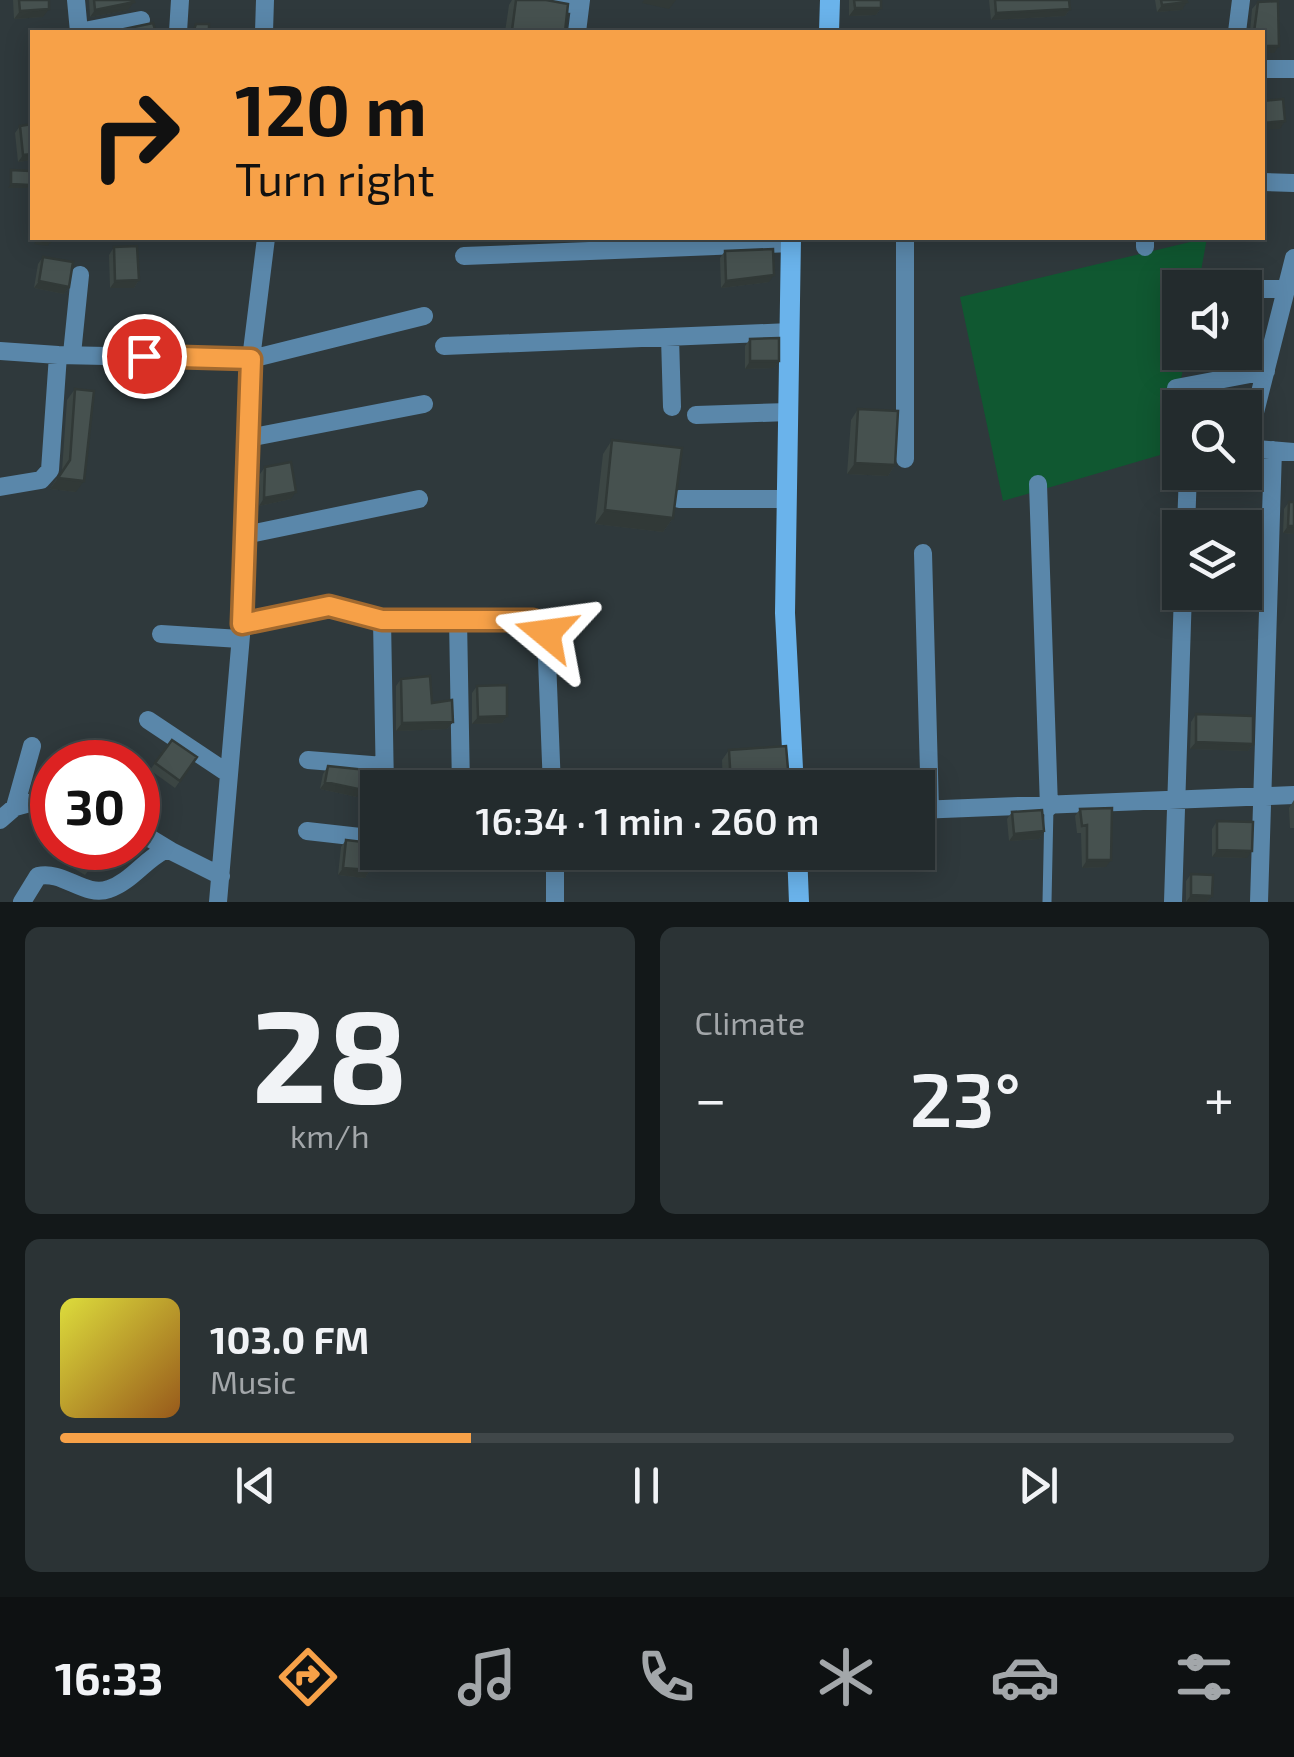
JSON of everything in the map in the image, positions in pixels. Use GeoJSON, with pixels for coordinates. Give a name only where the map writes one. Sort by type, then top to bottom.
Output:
{"type":"FeatureCollection","features":[{"type":"Feature","properties":{"kind":"street"},"geometry":{"type":"LineString","coordinates":[[76,0],[79,30]]}},
{"type":"Feature","properties":{"kind":"street"},"geometry":{"type":"LineString","coordinates":[[178,30],[180,0]]}},
{"type":"Feature","properties":{"kind":"street"},"geometry":{"type":"LineString","coordinates":[[264,30],[265,0]]}},
{"type":"Feature","properties":{"kind":"street"},"geometry":{"type":"LineString","coordinates":[[541,0],[581,2],[578,30]]}},
{"type":"Feature","properties":{"kind":"street"},"geometry":{"type":"LineString","coordinates":[[829,30],[830,0]]}},
{"type":"Feature","properties":{"kind":"street"},"geometry":{"type":"LineString","coordinates":[[1237,30],[1241,0]]}},
{"type":"Feature","properties":{"kind":"street"},"geometry":{"type":"LineString","coordinates":[[90,30],[142,20]]}},
{"type":"Feature","properties":{"kind":"street"},"geometry":{"type":"LineString","coordinates":[[1265,69],[1294,69]]}},
{"type":"Feature","properties":{"kind":"street"},"geometry":{"type":"LineString","coordinates":[[1265,182],[1294,183]]}},
{"type":"Feature","properties":{"kind":"street"},"geometry":{"type":"LineString","coordinates":[[218,902],[241,631],[251,359],[266,240]]}},
{"type":"Feature","properties":{"kind":"street"},"geometry":{"type":"LineString","coordinates":[[464,256],[587,244],[791,240],[785,613],[793,770]]}},
{"type":"Feature","properties":{"kind":"street"},"geometry":{"type":"LineString","coordinates":[[905,240],[906,459]]}},
{"type":"Feature","properties":{"kind":"street"},"geometry":{"type":"LineString","coordinates":[[1261,390],[1294,258]]}},
{"type":"Feature","properties":{"kind":"street"},"geometry":{"type":"LineString","coordinates":[[0,486],[29,484],[48,475],[80,275]]}},
{"type":"Feature","properties":{"kind":"street"},"geometry":{"type":"LineString","coordinates":[[1262,289],[1286,290]]}},
{"type":"Feature","properties":{"kind":"street"},"geometry":{"type":"LineString","coordinates":[[0,350],[251,359],[424,316]]}},
{"type":"Feature","properties":{"kind":"street"},"geometry":{"type":"LineString","coordinates":[[444,346],[790,332]]}},
{"type":"Feature","properties":{"kind":"street"},"geometry":{"type":"LineString","coordinates":[[670,336],[672,407]]}},
{"type":"Feature","properties":{"kind":"street"},"geometry":{"type":"LineString","coordinates":[[1176,388],[1266,371]]}},
{"type":"Feature","properties":{"kind":"street"},"geometry":{"type":"LineString","coordinates":[[248,438],[424,404]]}},
{"type":"Feature","properties":{"kind":"street"},"geometry":{"type":"LineString","coordinates":[[696,415],[788,412]]}},
{"type":"Feature","properties":{"kind":"street"},"geometry":{"type":"LineString","coordinates":[[1262,449],[1294,452]]}},
{"type":"Feature","properties":{"kind":"street"},"geometry":{"type":"LineString","coordinates":[[1259,902],[1272,450]]}},
{"type":"Feature","properties":{"kind":"street"},"geometry":{"type":"LineString","coordinates":[[1038,484],[1049,806]]}},
{"type":"Feature","properties":{"kind":"street"},"geometry":{"type":"LineString","coordinates":[[245,535],[419,499]]}},
{"type":"Feature","properties":{"kind":"street"},"geometry":{"type":"LineString","coordinates":[[679,499],[787,499]]}},
{"type":"Feature","properties":{"kind":"street"},"geometry":{"type":"LineString","coordinates":[[924,553],[924,770]]}},
{"type":"Feature","properties":{"kind":"street"},"geometry":{"type":"LineString","coordinates":[[161,634],[241,631],[329,606],[382,620],[542,623],[546,633],[551,770]]}},
{"type":"Feature","properties":{"kind":"street"},"geometry":{"type":"LineString","coordinates":[[1173,902],[1182,610]]}},
{"type":"Feature","properties":{"kind":"street"},"geometry":{"type":"LineString","coordinates":[[382,620],[384,770]]}},
{"type":"Feature","properties":{"kind":"street"},"geometry":{"type":"LineString","coordinates":[[458,620],[462,770]]}},
{"type":"Feature","properties":{"kind":"street"},"geometry":{"type":"LineString","coordinates":[[148,720],[229,774]]}},
{"type":"Feature","properties":{"kind":"street"},"geometry":{"type":"LineString","coordinates":[[16,807],[30,754]]}},
{"type":"Feature","properties":{"kind":"street"},"geometry":{"type":"LineString","coordinates":[[308,760],[384,766]]}},
{"type":"Feature","properties":{"kind":"street"},"geometry":{"type":"LineString","coordinates":[[935,810],[1294,795]]}},
{"type":"Feature","properties":{"kind":"street"},"geometry":{"type":"LineString","coordinates":[[0,820],[16,807],[30,803]]}},
{"type":"Feature","properties":{"kind":"street"},"geometry":{"type":"LineString","coordinates":[[307,831],[360,837]]}},
{"type":"Feature","properties":{"kind":"street"},"geometry":{"type":"LineString","coordinates":[[160,844],[221,876]]}},
{"type":"Feature","properties":{"kind":"street"},"geometry":{"type":"LineString","coordinates":[[22,902],[31,883],[38,876],[49,874],[116,895],[155,856],[172,851]]}},
{"type":"Feature","properties":{"kind":"street"},"geometry":{"type":"LineString","coordinates":[[554,870],[555,902]]}},
{"type":"Feature","properties":{"kind":"street"},"geometry":{"type":"LineString","coordinates":[[798,870],[799,902]]}},
{"type":"Feature","properties":{"kind":"lane"},"geometry":{"type":"LineString","coordinates":[[1046,902],[1049,806]]}},
{"type":"Feature","properties":{"kind":"green space"},"geometry":{"type":"Polygon","coordinates":[[[1207,240],[1201,270],[1162,270],[1162,370],[1183,370],[1179,390],[1162,390],[1162,454],[1003,501],[960,297],[1207,240]]]}},
{"type":"Feature","properties":{"kind":"building"},"geometry":{"type":"Polygon","coordinates":[[[19,0],[49,0],[49,9],[20,11],[19,0]]]}},
{"type":"Feature","properties":{"kind":"building"},"geometry":{"type":"Polygon","coordinates":[[[94,0],[133,0],[134,2],[95,10],[94,0]]]}},
{"type":"Feature","properties":{"kind":"building"},"geometry":{"type":"Polygon","coordinates":[[[516,0],[568,4],[565,30],[512,30],[516,0]]]}},
{"type":"Feature","properties":{"kind":"building"},"geometry":{"type":"Polygon","coordinates":[[[854,0],[881,0],[881,8],[855,8],[854,0]]]}},
{"type":"Feature","properties":{"kind":"building"},"geometry":{"type":"Polygon","coordinates":[[[995,0],[1069,0],[1070,9],[996,13],[995,0]]]}},
{"type":"Feature","properties":{"kind":"building"},"geometry":{"type":"Polygon","coordinates":[[[1161,0],[1186,0],[1187,2],[1162,5],[1161,0]]]}},
{"type":"Feature","properties":{"kind":"building"},"geometry":{"type":"Polygon","coordinates":[[[1278,1],[1279,46],[1265,46],[1265,30],[1254,30],[1258,2],[1278,1]]]}},
{"type":"Feature","properties":{"kind":"building"},"geometry":{"type":"Polygon","coordinates":[[[153,23],[155,30],[120,30],[153,23]]]}},
{"type":"Feature","properties":{"kind":"building"},"geometry":{"type":"Polygon","coordinates":[[[196,24],[209,24],[209,30],[194,30],[196,24]]]}},
{"type":"Feature","properties":{"kind":"building"},"geometry":{"type":"Polygon","coordinates":[[[1283,99],[1285,121],[1265,123],[1265,101],[1283,99]]]}},
{"type":"Feature","properties":{"kind":"building"},"geometry":{"type":"Polygon","coordinates":[[[30,124],[30,154],[23,155],[20,126],[30,124]]]}},
{"type":"Feature","properties":{"kind":"building"},"geometry":{"type":"Polygon","coordinates":[[[11,170],[30,171],[30,185],[11,184],[11,170]]]}},
{"type":"Feature","properties":{"kind":"building"},"geometry":{"type":"Polygon","coordinates":[[[137,246],[139,280],[115,281],[114,247],[137,246]]]}},
{"type":"Feature","properties":{"kind":"building"},"geometry":{"type":"Polygon","coordinates":[[[773,249],[774,275],[726,281],[725,251],[773,249]]]}},
{"type":"Feature","properties":{"kind":"building"},"geometry":{"type":"Polygon","coordinates":[[[43,257],[73,262],[69,287],[39,281],[43,257]]]}},
{"type":"Feature","properties":{"kind":"building"},"geometry":{"type":"Polygon","coordinates":[[[779,338],[779,361],[750,361],[750,339],[779,338]]]}},
{"type":"Feature","properties":{"kind":"building"},"geometry":{"type":"Polygon","coordinates":[[[75,389],[94,391],[84,481],[58,478],[70,460],[75,389]]]}},
{"type":"Feature","properties":{"kind":"building"},"geometry":{"type":"Polygon","coordinates":[[[858,409],[898,411],[895,465],[855,463],[858,409]]]}},
{"type":"Feature","properties":{"kind":"building"},"geometry":{"type":"Polygon","coordinates":[[[612,440],[682,448],[673,518],[605,510],[612,440]]]}},
{"type":"Feature","properties":{"kind":"building"},"geometry":{"type":"Polygon","coordinates":[[[291,462],[296,492],[264,498],[265,467],[291,462]]]}},
{"type":"Feature","properties":{"kind":"building"},"geometry":{"type":"Polygon","coordinates":[[[1289,502],[1294,502],[1294,526],[1288,526],[1289,502]]]}},
{"type":"Feature","properties":{"kind":"building"},"geometry":{"type":"Polygon","coordinates":[[[430,676],[432,703],[452,700],[453,722],[402,723],[401,679],[430,676]]]}},
{"type":"Feature","properties":{"kind":"building"},"geometry":{"type":"Polygon","coordinates":[[[507,685],[507,716],[478,717],[477,686],[507,685]]]}},
{"type":"Feature","properties":{"kind":"building"},"geometry":{"type":"Polygon","coordinates":[[[1196,714],[1253,716],[1253,744],[1196,742],[1196,714]]]}},
{"type":"Feature","properties":{"kind":"building"},"geometry":{"type":"Polygon","coordinates":[[[172,740],[197,757],[180,781],[160,767],[160,756],[172,740]]]}},
{"type":"Feature","properties":{"kind":"building"},"geometry":{"type":"Polygon","coordinates":[[[786,746],[788,770],[730,770],[729,750],[786,746]]]}},
{"type":"Feature","properties":{"kind":"building"},"geometry":{"type":"Polygon","coordinates":[[[328,766],[367,770],[360,770],[360,789],[325,782],[328,766]]]}},
{"type":"Feature","properties":{"kind":"building"},"geometry":{"type":"Polygon","coordinates":[[[1112,808],[1111,860],[1087,860],[1087,825],[1082,826],[1080,809],[1112,808]]]}},
{"type":"Feature","properties":{"kind":"building"},"geometry":{"type":"Polygon","coordinates":[[[1042,810],[1044,831],[1014,834],[1012,812],[1042,810]]]}},
{"type":"Feature","properties":{"kind":"building"},"geometry":{"type":"Polygon","coordinates":[[[1217,821],[1253,822],[1252,851],[1217,850],[1217,821]]]}},
{"type":"Feature","properties":{"kind":"building"},"geometry":{"type":"Polygon","coordinates":[[[346,840],[360,842],[360,869],[343,868],[346,840]]]}},
{"type":"Feature","properties":{"kind":"building"},"geometry":{"type":"Polygon","coordinates":[[[1191,874],[1213,875],[1212,896],[1191,895],[1191,874]]]}},
{"type":"Feature","properties":{"kind":"route"},"geometry":{"type":"LineString","coordinates":[[144,356],[251,359],[242,624],[329,606],[382,620],[533,620],[542,623],[546,633]]}}]}
